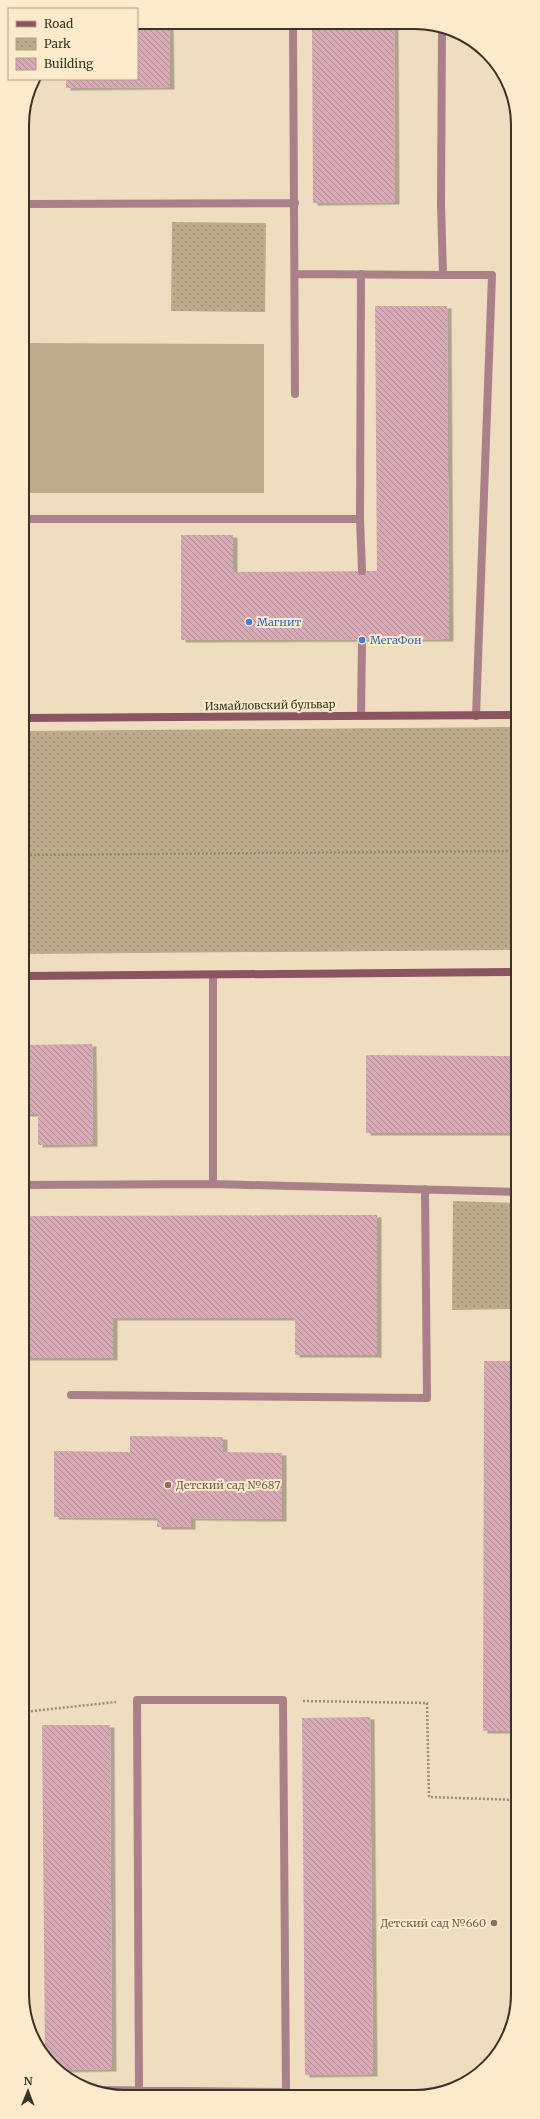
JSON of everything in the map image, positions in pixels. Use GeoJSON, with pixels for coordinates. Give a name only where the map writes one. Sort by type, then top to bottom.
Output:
{"type":"FeatureCollection","features":[{"type":"Feature","properties":{"kind":"street","name":"Измайловский бульвар"},"geometry":{"type":"LineString","coordinates":[[29,718],[511,715]]}},
{"type":"Feature","properties":{"kind":"street"},"geometry":{"type":"LineString","coordinates":[[29,976],[511,972]]}},
{"type":"Feature","properties":{"kind":"lane"},"geometry":{"type":"LineString","coordinates":[[294,29],[295,394]]}},
{"type":"Feature","properties":{"kind":"lane"},"geometry":{"type":"LineString","coordinates":[[442,33],[441,204],[443,275]]}},
{"type":"Feature","properties":{"kind":"lane"},"geometry":{"type":"LineString","coordinates":[[29,204],[294,203]]}},
{"type":"Feature","properties":{"kind":"lane"},"geometry":{"type":"LineString","coordinates":[[295,274],[492,275],[476,716]]}},
{"type":"Feature","properties":{"kind":"lane"},"geometry":{"type":"LineString","coordinates":[[361,274],[360,520],[362,572]]}},
{"type":"Feature","properties":{"kind":"lane"},"geometry":{"type":"LineString","coordinates":[[29,519],[360,520]]}},
{"type":"Feature","properties":{"kind":"lane"},"geometry":{"type":"LineString","coordinates":[[361,715],[362,640]]}},
{"type":"Feature","properties":{"kind":"lane"},"geometry":{"type":"LineString","coordinates":[[213,975],[213,1184]]}},
{"type":"Feature","properties":{"kind":"lane"},"geometry":{"type":"LineString","coordinates":[[29,1185],[213,1184],[511,1192]]}},
{"type":"Feature","properties":{"kind":"lane"},"geometry":{"type":"LineString","coordinates":[[71,1395],[427,1398],[425,1189]]}},
{"type":"Feature","properties":{"kind":"lane"},"geometry":{"type":"LineString","coordinates":[[139,2090],[137,1700],[283,1700],[286,2090]]}},
{"type":"Feature","properties":{"kind":"path"},"geometry":{"type":"LineString","coordinates":[[29,855],[511,851]]}},
{"type":"Feature","properties":{"kind":"path"},"geometry":{"type":"LineString","coordinates":[[29,1711],[137,1700]]}},
{"type":"Feature","properties":{"kind":"path"},"geometry":{"type":"LineString","coordinates":[[283,1700],[427,1703],[429,1797],[511,1800]]}},
{"type":"Feature","properties":{"kind":"green space"},"geometry":{"type":"Polygon","coordinates":[[[172,222],[266,223],[265,312],[171,311],[172,222]]]}},
{"type":"Feature","properties":{"kind":"green space"},"geometry":{"type":"Polygon","coordinates":[[[29,343],[264,344],[264,493],[29,493],[29,343]]]}},
{"type":"Feature","properties":{"kind":"green space"},"geometry":{"type":"Polygon","coordinates":[[[511,727],[511,950],[29,954],[29,731],[511,727]]]}},
{"type":"Feature","properties":{"kind":"green space"},"geometry":{"type":"Polygon","coordinates":[[[453,1201],[511,1203],[511,1309],[452,1310],[453,1201]]]}},
{"type":"Feature","properties":{"kind":"building"},"geometry":{"type":"Polygon","coordinates":[[[138,29],[169,29],[170,87],[66,88],[66,80],[138,80],[138,29]]]}},
{"type":"Feature","properties":{"kind":"building"},"geometry":{"type":"Polygon","coordinates":[[[312,29],[394,29],[395,202],[313,203],[312,29]]]}},
{"type":"Feature","properties":{"kind":"building"},"geometry":{"type":"Polygon","coordinates":[[[375,306],[447,306],[449,639],[181,640],[181,535],[233,535],[233,572],[377,571],[375,306]]]}},
{"type":"Feature","properties":{"kind":"building"},"geometry":{"type":"Polygon","coordinates":[[[92,1044],[93,1144],[38,1145],[38,1114],[29,1114],[29,1045],[92,1044]]]}},
{"type":"Feature","properties":{"kind":"building"},"geometry":{"type":"Polygon","coordinates":[[[366,1055],[511,1056],[511,1133],[366,1133],[366,1055]]]}},
{"type":"Feature","properties":{"kind":"building"},"geometry":{"type":"Polygon","coordinates":[[[377,1215],[377,1355],[295,1355],[295,1318],[113,1318],[113,1358],[29,1358],[29,1216],[377,1215]]]}},
{"type":"Feature","properties":{"kind":"building"},"geometry":{"type":"Polygon","coordinates":[[[484,1361],[511,1361],[511,1731],[483,1731],[484,1361]]]}},
{"type":"Feature","properties":{"kind":"building","name":"Детский сад №687"},"geometry":{"type":"Polygon","coordinates":[[[130,1436],[223,1437],[223,1452],[282,1453],[282,1519],[191,1518],[191,1527],[157,1527],[157,1518],[54,1517],[54,1451],[130,1452],[130,1436]]]}},
{"type":"Feature","properties":{"kind":"building"},"geometry":{"type":"Polygon","coordinates":[[[370,1717],[373,2074],[305,2075],[302,1718],[370,1717]]]}},
{"type":"Feature","properties":{"kind":"building"},"geometry":{"type":"Polygon","coordinates":[[[42,1725],[110,1725],[112,2069],[67,2070],[57,2062],[45,2046],[42,1725]]]}},
{"type":"Feature","properties":{"kind":"place","name":"Магнит"},"geometry":{"type":"Point","coordinates":[249,622]}},
{"type":"Feature","properties":{"kind":"place","name":"МегаФон"},"geometry":{"type":"Point","coordinates":[362,640]}},
{"type":"Feature","properties":{"kind":"place","name":"Детский сад №687"},"geometry":{"type":"Point","coordinates":[168,1485]}},
{"type":"Feature","properties":{"kind":"place","name":"Детский сад №660"},"geometry":{"type":"Point","coordinates":[494,1923]}}]}
